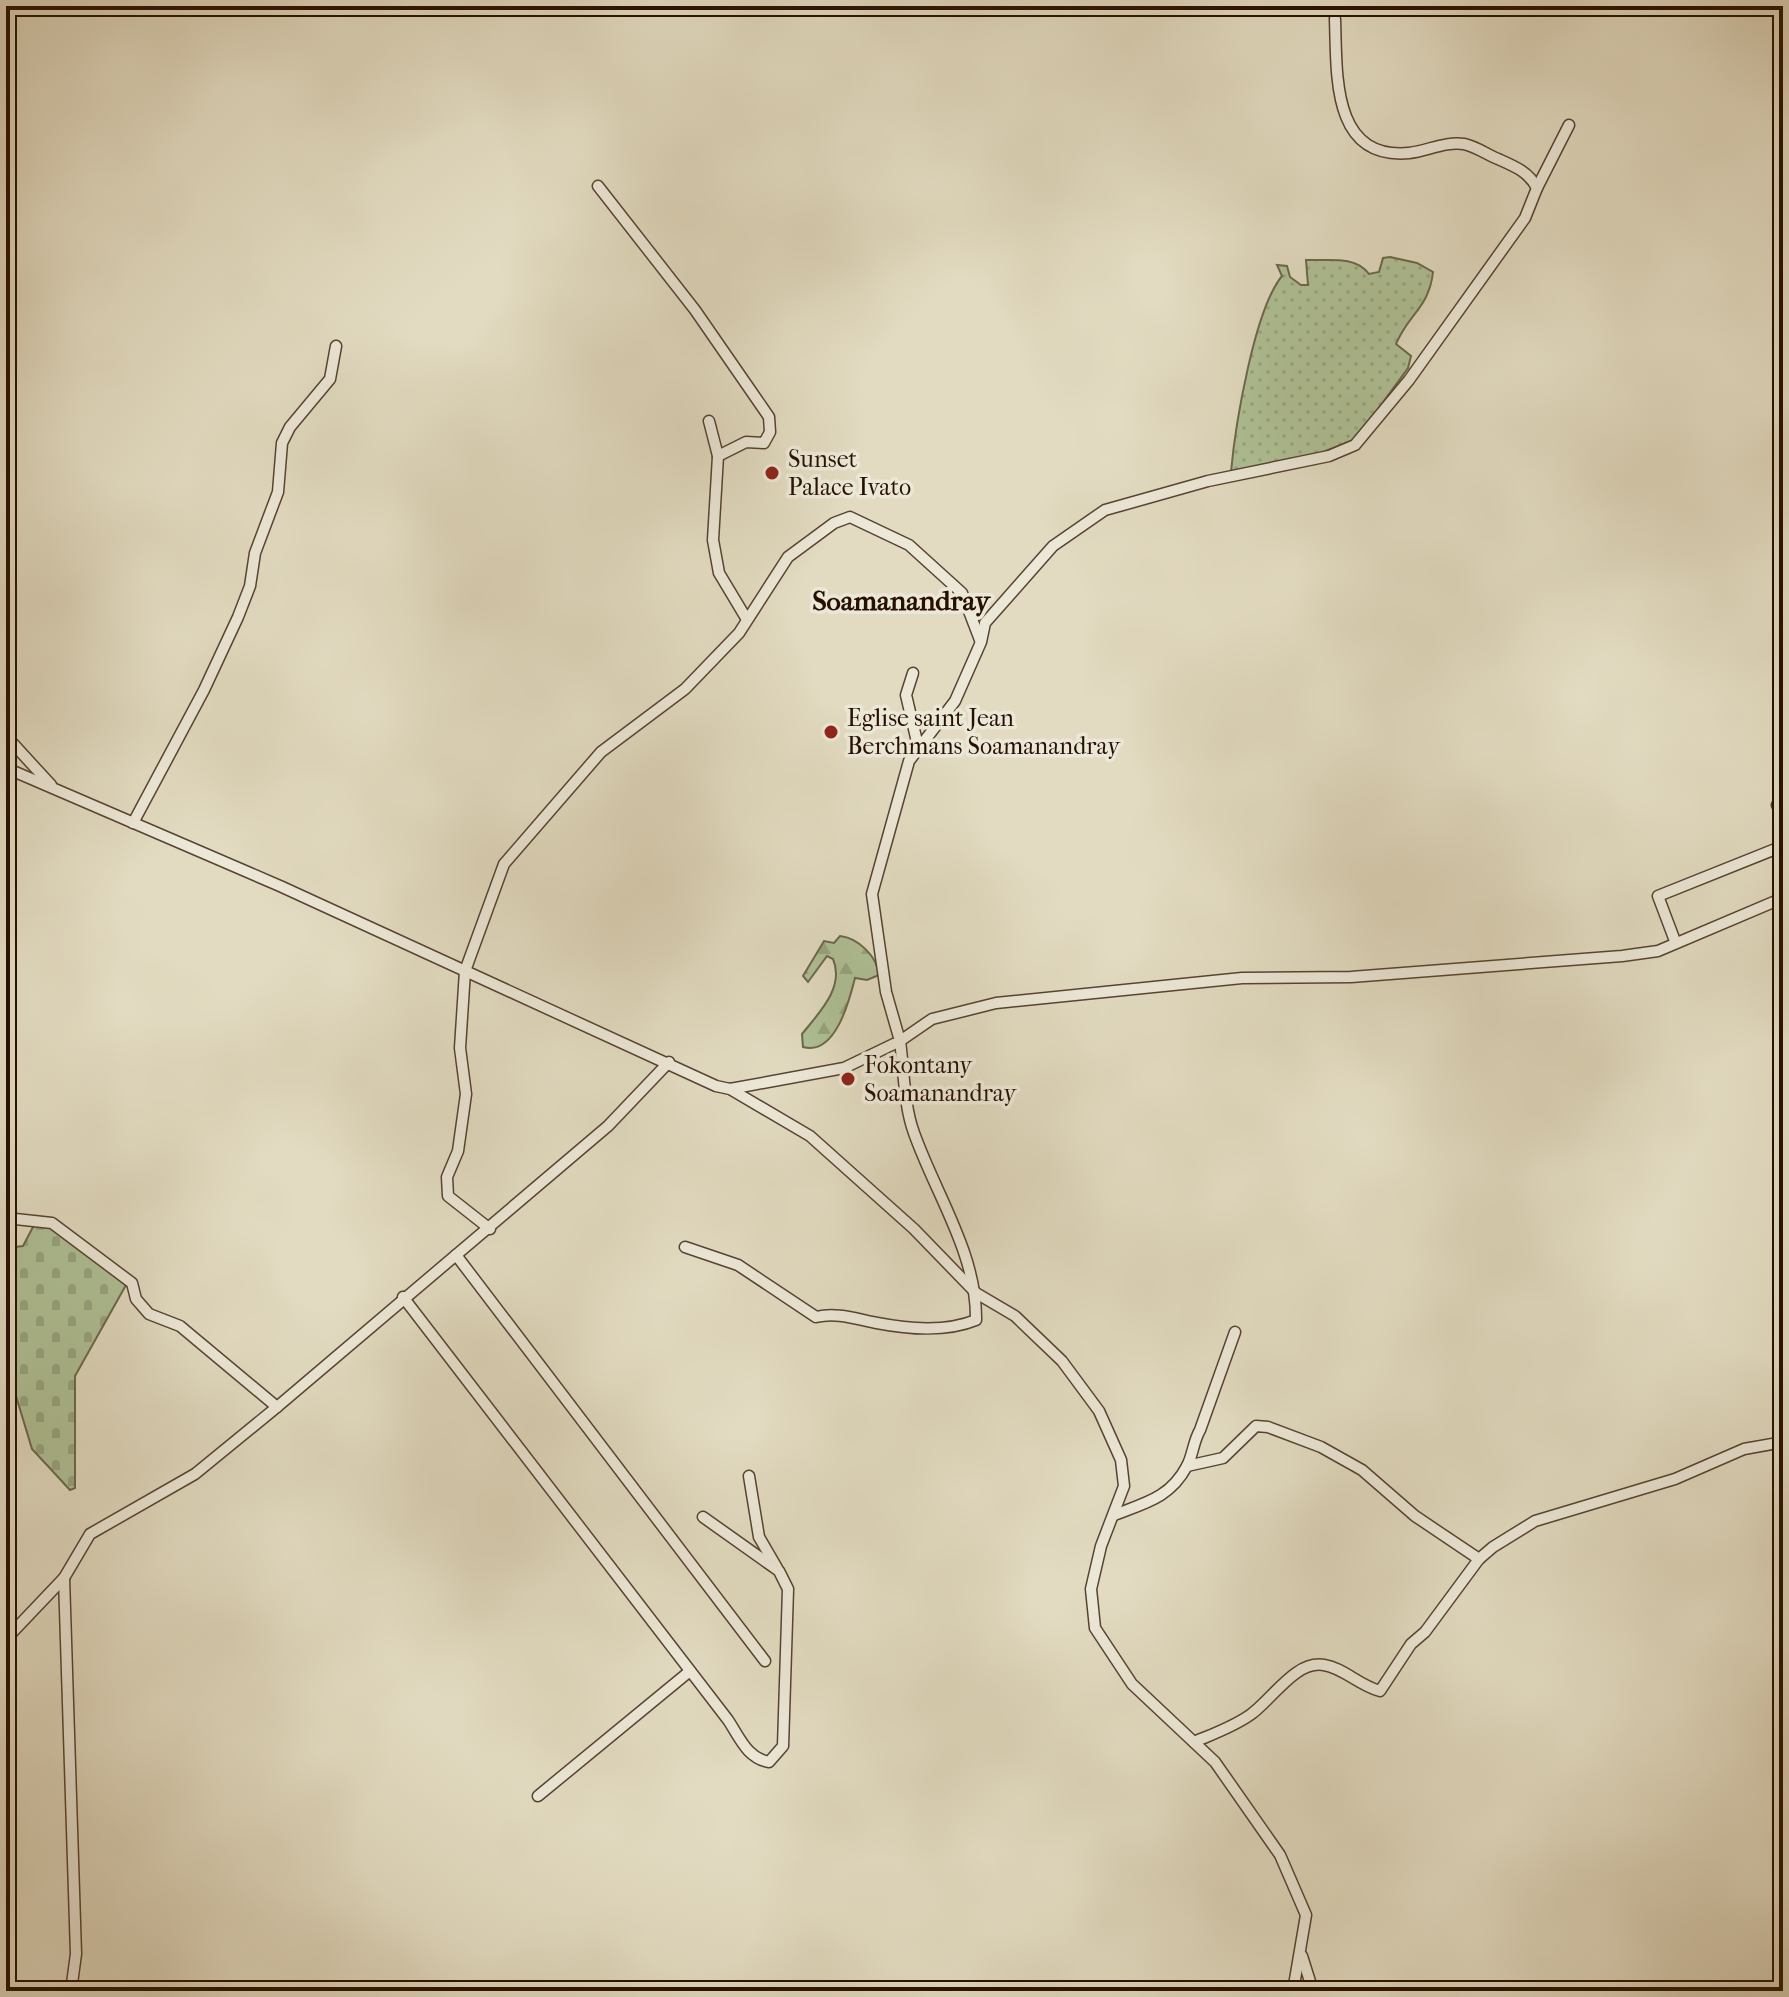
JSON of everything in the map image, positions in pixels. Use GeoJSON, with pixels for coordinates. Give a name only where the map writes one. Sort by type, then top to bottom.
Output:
{"type":"FeatureCollection","features":[{"type":"Feature","properties":{"kind":"street"},"geometry":{"type":"LineString","coordinates":[[1335,19],[1337,75],[1344,110],[1347,122],[1360,141],[1375,151],[1408,153],[1465,144],[1521,170],[1537,188]]}},
{"type":"Feature","properties":{"kind":"street"},"geometry":{"type":"LineString","coordinates":[[685,1247],[738,1265],[816,1317],[832,1313],[882,1324],[957,1327],[976,1320],[976,1293],[968,1263],[912,1129],[900,1041],[886,992],[872,894],[909,761],[955,701],[981,642],[985,623],[1053,546],[1105,510],[1208,481],[1329,456],[1355,445],[1409,380],[1525,218],[1569,125]]}},
{"type":"Feature","properties":{"kind":"street"},"geometry":{"type":"LineString","coordinates":[[598,186],[695,310],[769,417],[770,432],[764,443],[746,442],[718,456]]}},
{"type":"Feature","properties":{"kind":"street"},"geometry":{"type":"LineString","coordinates":[[133,823],[204,690],[238,617],[250,586],[255,553],[278,492],[282,443],[290,427],[330,379],[336,346]]}},
{"type":"Feature","properties":{"kind":"street"},"geometry":{"type":"LineString","coordinates":[[709,421],[718,456],[713,540],[719,573],[746,618]]}},
{"type":"Feature","properties":{"kind":"street"},"geometry":{"type":"LineString","coordinates":[[490,1229],[448,1196],[447,1177],[458,1151],[466,1094],[460,1048],[465,971],[504,864],[601,752],[685,689],[739,633],[788,557],[834,523],[850,517],[909,545],[962,593],[981,642]]}},
{"type":"Feature","properties":{"kind":"street"},"geometry":{"type":"LineString","coordinates":[[913,673],[906,695],[918,746]]}},
{"type":"Feature","properties":{"kind":"street"},"geometry":{"type":"LineString","coordinates":[[6,736],[55,789]]}},
{"type":"Feature","properties":{"kind":"street"},"geometry":{"type":"LineString","coordinates":[[6,768],[669,1062],[716,1086],[730,1089],[810,1136],[914,1229],[976,1293],[1015,1316],[1070,1370],[1099,1411],[1121,1460],[1124,1486],[1101,1546],[1091,1589],[1095,1628],[1132,1684],[1215,1762],[1246,1802],[1280,1855],[1306,1915],[1293,1991]]}},
{"type":"Feature","properties":{"kind":"street"},"geometry":{"type":"LineString","coordinates":[[1675,941],[1658,896],[1783,846]]}},
{"type":"Feature","properties":{"kind":"street"},"geometry":{"type":"LineString","coordinates":[[730,1089],[844,1068],[900,1041],[932,1019],[996,1003],[1242,978],[1351,977],[1622,956],[1658,951],[1675,941],[1783,898]]}},
{"type":"Feature","properties":{"kind":"street"},"geometry":{"type":"LineString","coordinates":[[6,1639],[64,1578],[90,1534],[195,1474],[403,1297],[490,1229],[608,1126],[669,1062]]}},
{"type":"Feature","properties":{"kind":"street"},"geometry":{"type":"LineString","coordinates":[[6,1218],[52,1223],[132,1283],[136,1299],[149,1314],[180,1326],[277,1407]]}},
{"type":"Feature","properties":{"kind":"street"},"geometry":{"type":"LineString","coordinates":[[456,1255],[765,1661]]}},
{"type":"Feature","properties":{"kind":"street"},"geometry":{"type":"LineString","coordinates":[[403,1297],[756,1760],[769,1762],[779,1755],[783,1746],[788,1589],[759,1537],[749,1476]]}},
{"type":"Feature","properties":{"kind":"street"},"geometry":{"type":"LineString","coordinates":[[1114,1515],[1164,1496],[1187,1466],[1192,1443],[1200,1430],[1235,1332]]}},
{"type":"Feature","properties":{"kind":"street"},"geometry":{"type":"LineString","coordinates":[[1187,1466],[1223,1458],[1256,1426],[1268,1427],[1321,1447],[1362,1470],[1415,1516],[1479,1559]]}},
{"type":"Feature","properties":{"kind":"street"},"geometry":{"type":"LineString","coordinates":[[1194,1742],[1227,1729],[1251,1714],[1304,1666],[1322,1664],[1336,1668],[1361,1686],[1380,1691],[1411,1644],[1425,1632],[1479,1559],[1535,1521],[1675,1479],[1744,1449],[1783,1442]]}},
{"type":"Feature","properties":{"kind":"street"},"geometry":{"type":"LineString","coordinates":[[703,1517],[779,1571]]}},
{"type":"Feature","properties":{"kind":"street"},"geometry":{"type":"LineString","coordinates":[[64,1578],[76,1954],[71,1991]]}},
{"type":"Feature","properties":{"kind":"street"},"geometry":{"type":"LineString","coordinates":[[538,1796],[690,1671]]}},
{"type":"Feature","properties":{"kind":"street"},"geometry":{"type":"LineString","coordinates":[[1301,1954],[1313,1991]]}},
{"type":"Feature","properties":{"kind":"green space"},"geometry":{"type":"Polygon","coordinates":[[[1383,258],[1417,263],[1433,272],[1431,284],[1396,344],[1411,356],[1408,368],[1356,439],[1318,454],[1231,472],[1255,341],[1272,292],[1282,276],[1277,265],[1287,266],[1290,277],[1301,285],[1308,285],[1306,260],[1349,261],[1369,274],[1379,272],[1383,258]]]}},
{"type":"Feature","properties":{"kind":"green space"},"geometry":{"type":"Polygon","coordinates":[[[840,936],[866,949],[875,961],[879,975],[867,980],[855,978],[844,1013],[832,1035],[814,1048],[803,1047],[802,1034],[833,989],[836,969],[833,959],[827,956],[808,982],[803,976],[824,941],[834,943],[840,936]]]}},
{"type":"Feature","properties":{"kind":"green space"},"geometry":{"type":"Polygon","coordinates":[[[34,1225],[50,1226],[126,1285],[75,1376],[75,1488],[70,1490],[32,1449],[6,1363],[6,1259],[15,1247],[23,1246],[34,1225]]]}},
{"type":"Feature","properties":{"kind":"place","name":"Sunset Palace Ivato"},"geometry":{"type":"Point","coordinates":[772,473]}},
{"type":"Feature","properties":{"kind":"place","name":"Eglise saint Jean Berchmans Soamanandray"},"geometry":{"type":"Point","coordinates":[831,732]}},
{"type":"Feature","properties":{"kind":"place","name":"Fokontany Soamanandray"},"geometry":{"type":"Point","coordinates":[848,1079]}},
{"type":"Feature","properties":{"kind":"district","name":"Soamanandray"},"geometry":{"type":"Point","coordinates":[901,600]}}]}
